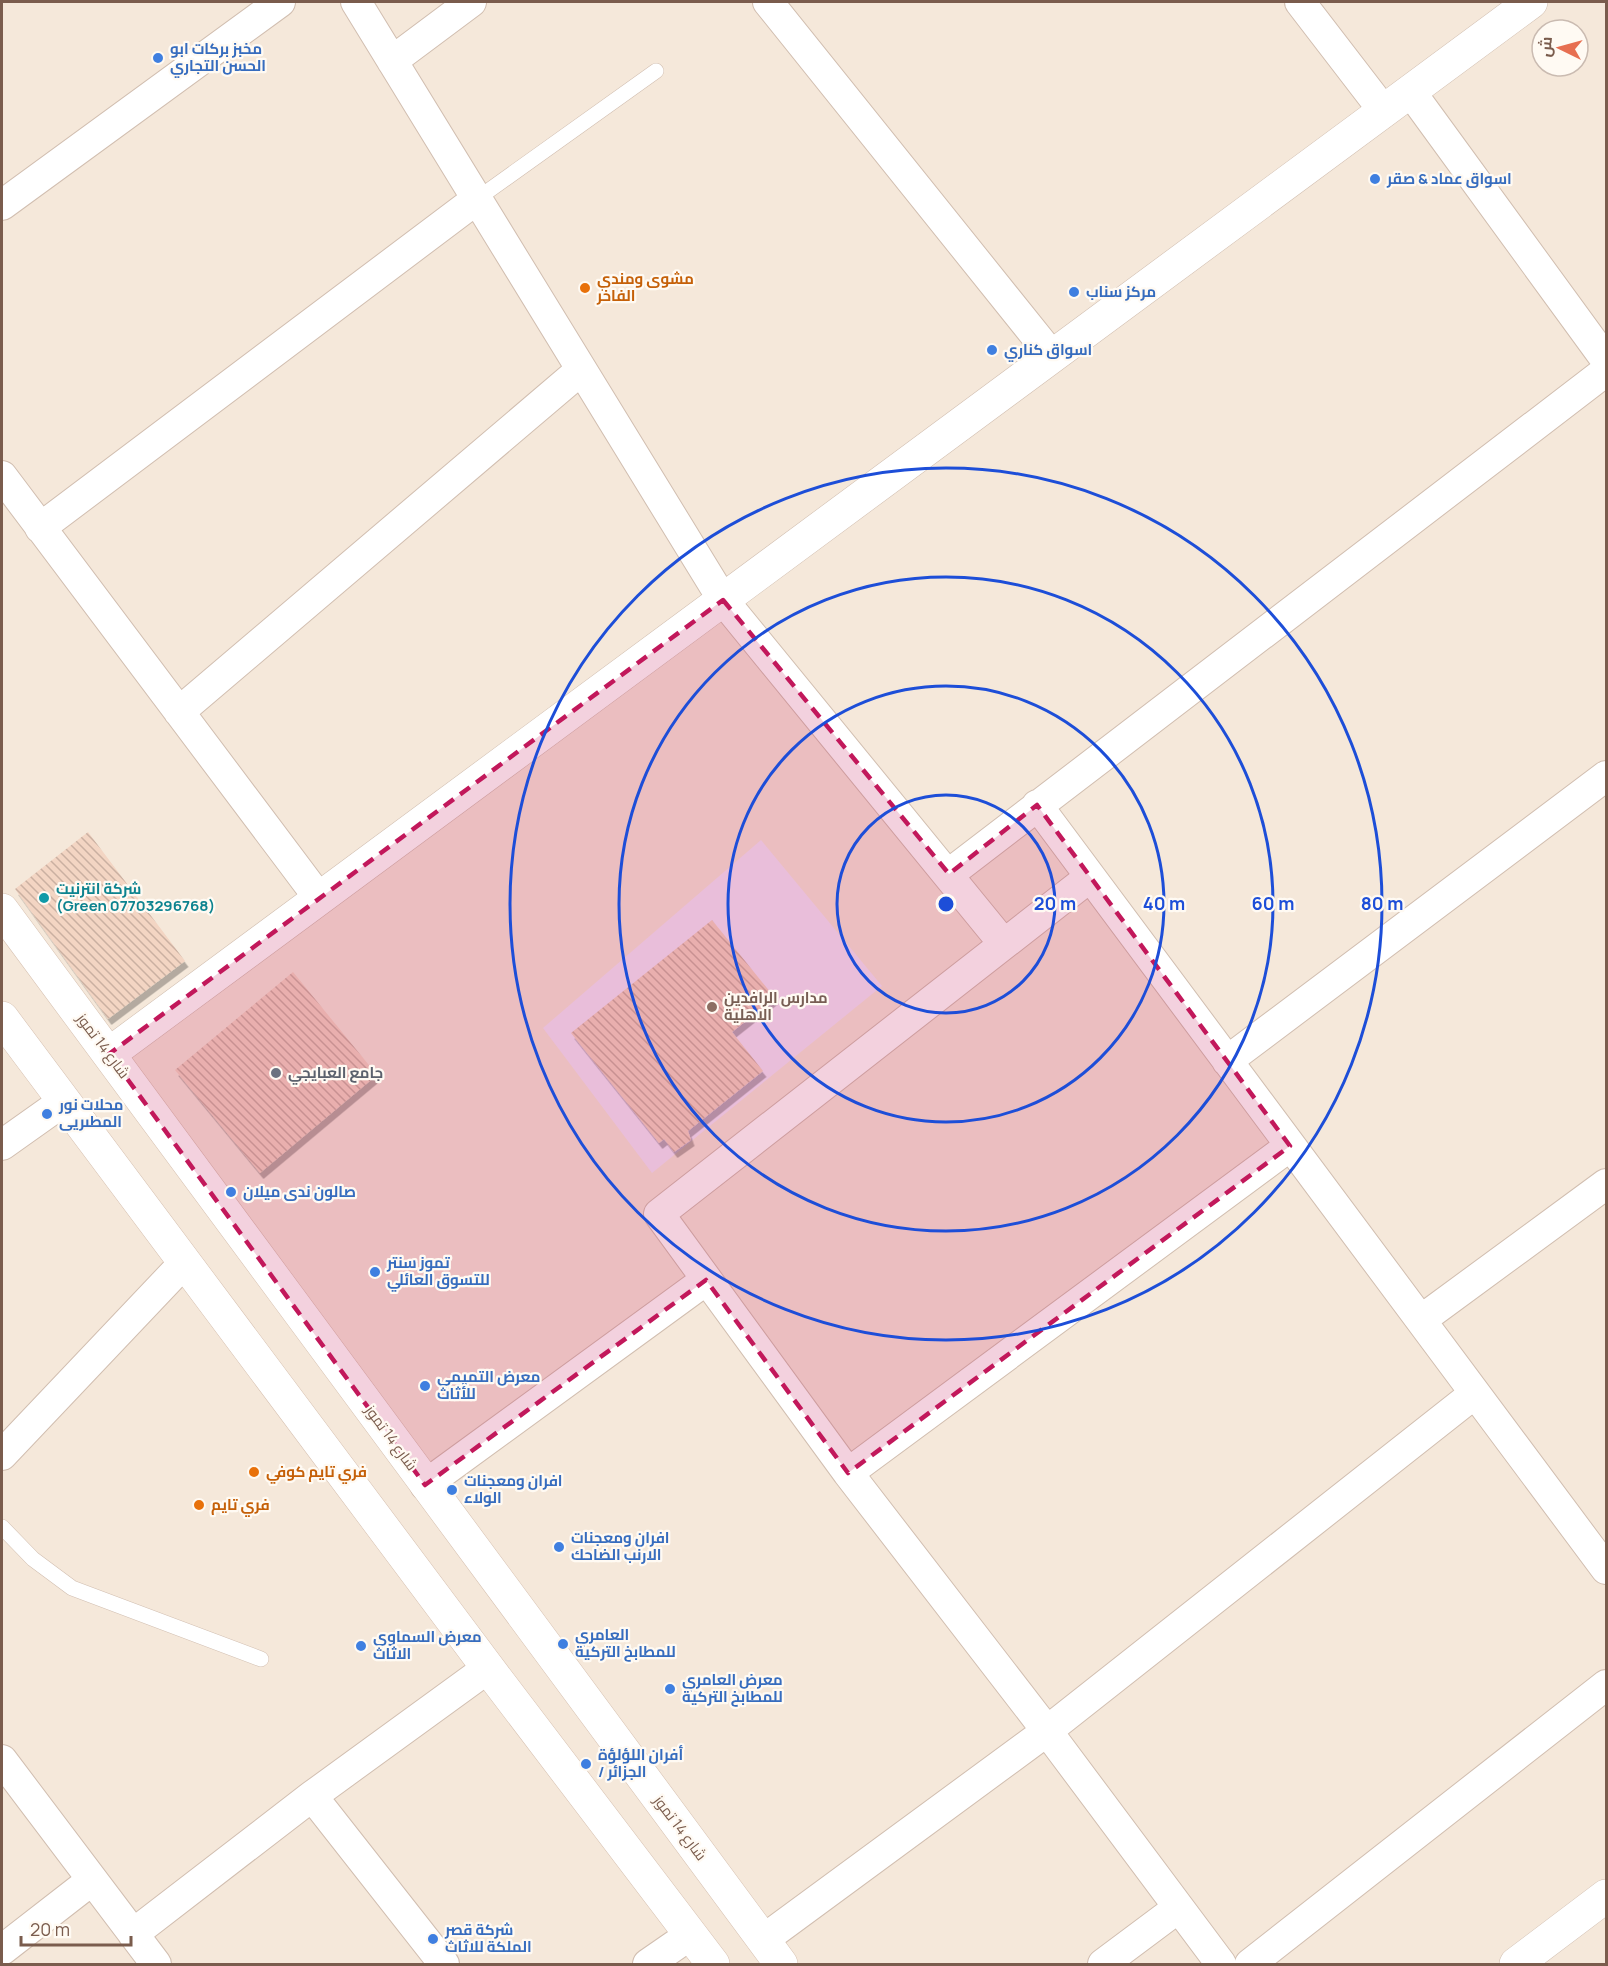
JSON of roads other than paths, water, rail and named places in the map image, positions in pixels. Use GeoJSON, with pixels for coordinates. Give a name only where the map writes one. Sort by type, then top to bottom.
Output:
{"type":"FeatureCollection","features":[{"type":"Feature","properties":{"kind":"main road"},"geometry":{"type":"LineString","coordinates":[[109,1054],[1531,2]]}},
{"type":"Feature","properties":{"kind":"main road","name":"شارع 14 تموز"},"geometry":{"type":"LineString","coordinates":[[2,910],[772,1952]]}},
{"type":"Feature","properties":{"kind":"main road"},"geometry":{"type":"LineString","coordinates":[[2,1018],[713,1965]]}},
{"type":"Feature","properties":{"kind":"main road"},"geometry":{"type":"LineString","coordinates":[[1516,1965],[1606,1896]]}},
{"type":"Feature","properties":{"kind":"street"},"geometry":{"type":"LineString","coordinates":[[2,205],[280,2]]}},
{"type":"Feature","properties":{"kind":"street"},"geometry":{"type":"LineString","coordinates":[[356,2],[723,600],[1004,944]]}},
{"type":"Feature","properties":{"kind":"street"},"geometry":{"type":"LineString","coordinates":[[392,61],[471,2]]}},
{"type":"Feature","properties":{"kind":"street"},"geometry":{"type":"LineString","coordinates":[[768,2],[1052,356]]}},
{"type":"Feature","properties":{"kind":"street"},"geometry":{"type":"LineString","coordinates":[[1300,2],[1383,110]]}},
{"type":"Feature","properties":{"kind":"street"},"geometry":{"type":"LineString","coordinates":[[1410,91],[1606,360]]}},
{"type":"Feature","properties":{"kind":"street"},"geometry":{"type":"LineString","coordinates":[[40,528],[477,199]]}},
{"type":"Feature","properties":{"kind":"street"},"geometry":{"type":"LineString","coordinates":[[179,712],[581,370]]}},
{"type":"Feature","properties":{"kind":"street"},"geometry":{"type":"LineString","coordinates":[[949,874],[1606,371]]}},
{"type":"Feature","properties":{"kind":"street"},"geometry":{"type":"LineString","coordinates":[[2,476],[319,898]]}},
{"type":"Feature","properties":{"kind":"street"},"geometry":{"type":"LineString","coordinates":[[1227,1061],[1606,776]]}},
{"type":"Feature","properties":{"kind":"street"},"geometry":{"type":"LineString","coordinates":[[1037,805],[1606,1569]]}},
{"type":"Feature","properties":{"kind":"street"},"geometry":{"type":"LineString","coordinates":[[1090,877],[659,1214],[848,1473],[1047,1731],[1221,1965]]}},
{"type":"Feature","properties":{"kind":"street"},"geometry":{"type":"LineString","coordinates":[[2,1145],[64,1101]]}},
{"type":"Feature","properties":{"kind":"street"},"geometry":{"type":"LineString","coordinates":[[848,1473],[1290,1146]]}},
{"type":"Feature","properties":{"kind":"street"},"geometry":{"type":"LineString","coordinates":[[1421,1320],[1606,1184]]}},
{"type":"Feature","properties":{"kind":"street"},"geometry":{"type":"LineString","coordinates":[[2,1455],[184,1263]]}},
{"type":"Feature","properties":{"kind":"street"},"geometry":{"type":"LineString","coordinates":[[425,1485],[706,1280]]}},
{"type":"Feature","properties":{"kind":"street"},"geometry":{"type":"LineString","coordinates":[[772,1952],[1047,1731],[1474,1394]]}},
{"type":"Feature","properties":{"kind":"street"},"geometry":{"type":"LineString","coordinates":[[133,1934],[312,1796],[488,1668]]}},
{"type":"Feature","properties":{"kind":"street"},"geometry":{"type":"LineString","coordinates":[[1250,1965],[1606,1685]]}},
{"type":"Feature","properties":{"kind":"street"},"geometry":{"type":"LineString","coordinates":[[2,1760],[156,1965]]}},
{"type":"Feature","properties":{"kind":"street"},"geometry":{"type":"LineString","coordinates":[[312,1796],[444,1965]]}},
{"type":"Feature","properties":{"kind":"street"},"geometry":{"type":"LineString","coordinates":[[2,1950],[92,1880]]}},
{"type":"Feature","properties":{"kind":"street"},"geometry":{"type":"LineString","coordinates":[[1103,1965],[1178,1908]]}},
{"type":"Feature","properties":{"kind":"street"},"geometry":{"type":"LineString","coordinates":[[648,1965],[690,1935]]}},
{"type":"Feature","properties":{"kind":"lane"},"geometry":{"type":"LineString","coordinates":[[477,199],[656,71]]}},
{"type":"Feature","properties":{"kind":"lane"},"geometry":{"type":"LineString","coordinates":[[2,1527],[33,1559],[72,1588],[261,1659]]}},
{"type":"Feature","properties":{"kind":"place","name":"مخبز بركات ابو الحسن التجاري"},"geometry":{"type":"Point","coordinates":[158,58]}},
{"type":"Feature","properties":{"kind":"place","name":"اسواق عماد & صقر"},"geometry":{"type":"Point","coordinates":[1375,179]}},
{"type":"Feature","properties":{"kind":"place","name":"مشوى ومندي الفاخر"},"geometry":{"type":"Point","coordinates":[585,288]}},
{"type":"Feature","properties":{"kind":"place","name":"مركز سناب"},"geometry":{"type":"Point","coordinates":[1074,292]}},
{"type":"Feature","properties":{"kind":"place","name":"اسواق كناري"},"geometry":{"type":"Point","coordinates":[992,350]}},
{"type":"Feature","properties":{"kind":"place","name":"شركة انترنيت (Green 07703296768)"},"geometry":{"type":"Point","coordinates":[44,898]}},
{"type":"Feature","properties":{"kind":"place","name":"مدارس الرافدين اﻻهلية"},"geometry":{"type":"Point","coordinates":[712,1007]}},
{"type":"Feature","properties":{"kind":"place","name":"جامع العبايجي"},"geometry":{"type":"Point","coordinates":[276,1073]}},
{"type":"Feature","properties":{"kind":"place","name":"محلات نور المطىريى"},"geometry":{"type":"Point","coordinates":[47,1114]}},
{"type":"Feature","properties":{"kind":"place","name":"صالون ندى ميلان"},"geometry":{"type":"Point","coordinates":[231,1192]}},
{"type":"Feature","properties":{"kind":"place","name":"تموز سنتر للتسوق العائلي"},"geometry":{"type":"Point","coordinates":[375,1272]}},
{"type":"Feature","properties":{"kind":"place","name":"معرض التميمي للأثاث"},"geometry":{"type":"Point","coordinates":[425,1386]}},
{"type":"Feature","properties":{"kind":"place","name":"فري تايم كوفي"},"geometry":{"type":"Point","coordinates":[254,1472]}},
{"type":"Feature","properties":{"kind":"place","name":"افران ومعجنات الولاء"},"geometry":{"type":"Point","coordinates":[452,1490]}},
{"type":"Feature","properties":{"kind":"place","name":"فري تايم"},"geometry":{"type":"Point","coordinates":[199,1505]}},
{"type":"Feature","properties":{"kind":"place","name":"افران ومعجنات الارنب الضاحك"},"geometry":{"type":"Point","coordinates":[559,1547]}},
{"type":"Feature","properties":{"kind":"place","name":"العامري للمطابخ التركية"},"geometry":{"type":"Point","coordinates":[563,1644]}},
{"type":"Feature","properties":{"kind":"place","name":"معرض السماوي الاثاث"},"geometry":{"type":"Point","coordinates":[361,1646]}},
{"type":"Feature","properties":{"kind":"place","name":"معرض العامري للمطابخ التركية"},"geometry":{"type":"Point","coordinates":[670,1689]}},
{"type":"Feature","properties":{"kind":"place","name":"أفران اللؤلؤة / الجزائر"},"geometry":{"type":"Point","coordinates":[586,1764]}},
{"type":"Feature","properties":{"kind":"place","name":"شركة قصر الملكة للاثاث"},"geometry":{"type":"Point","coordinates":[433,1939]}}]}
